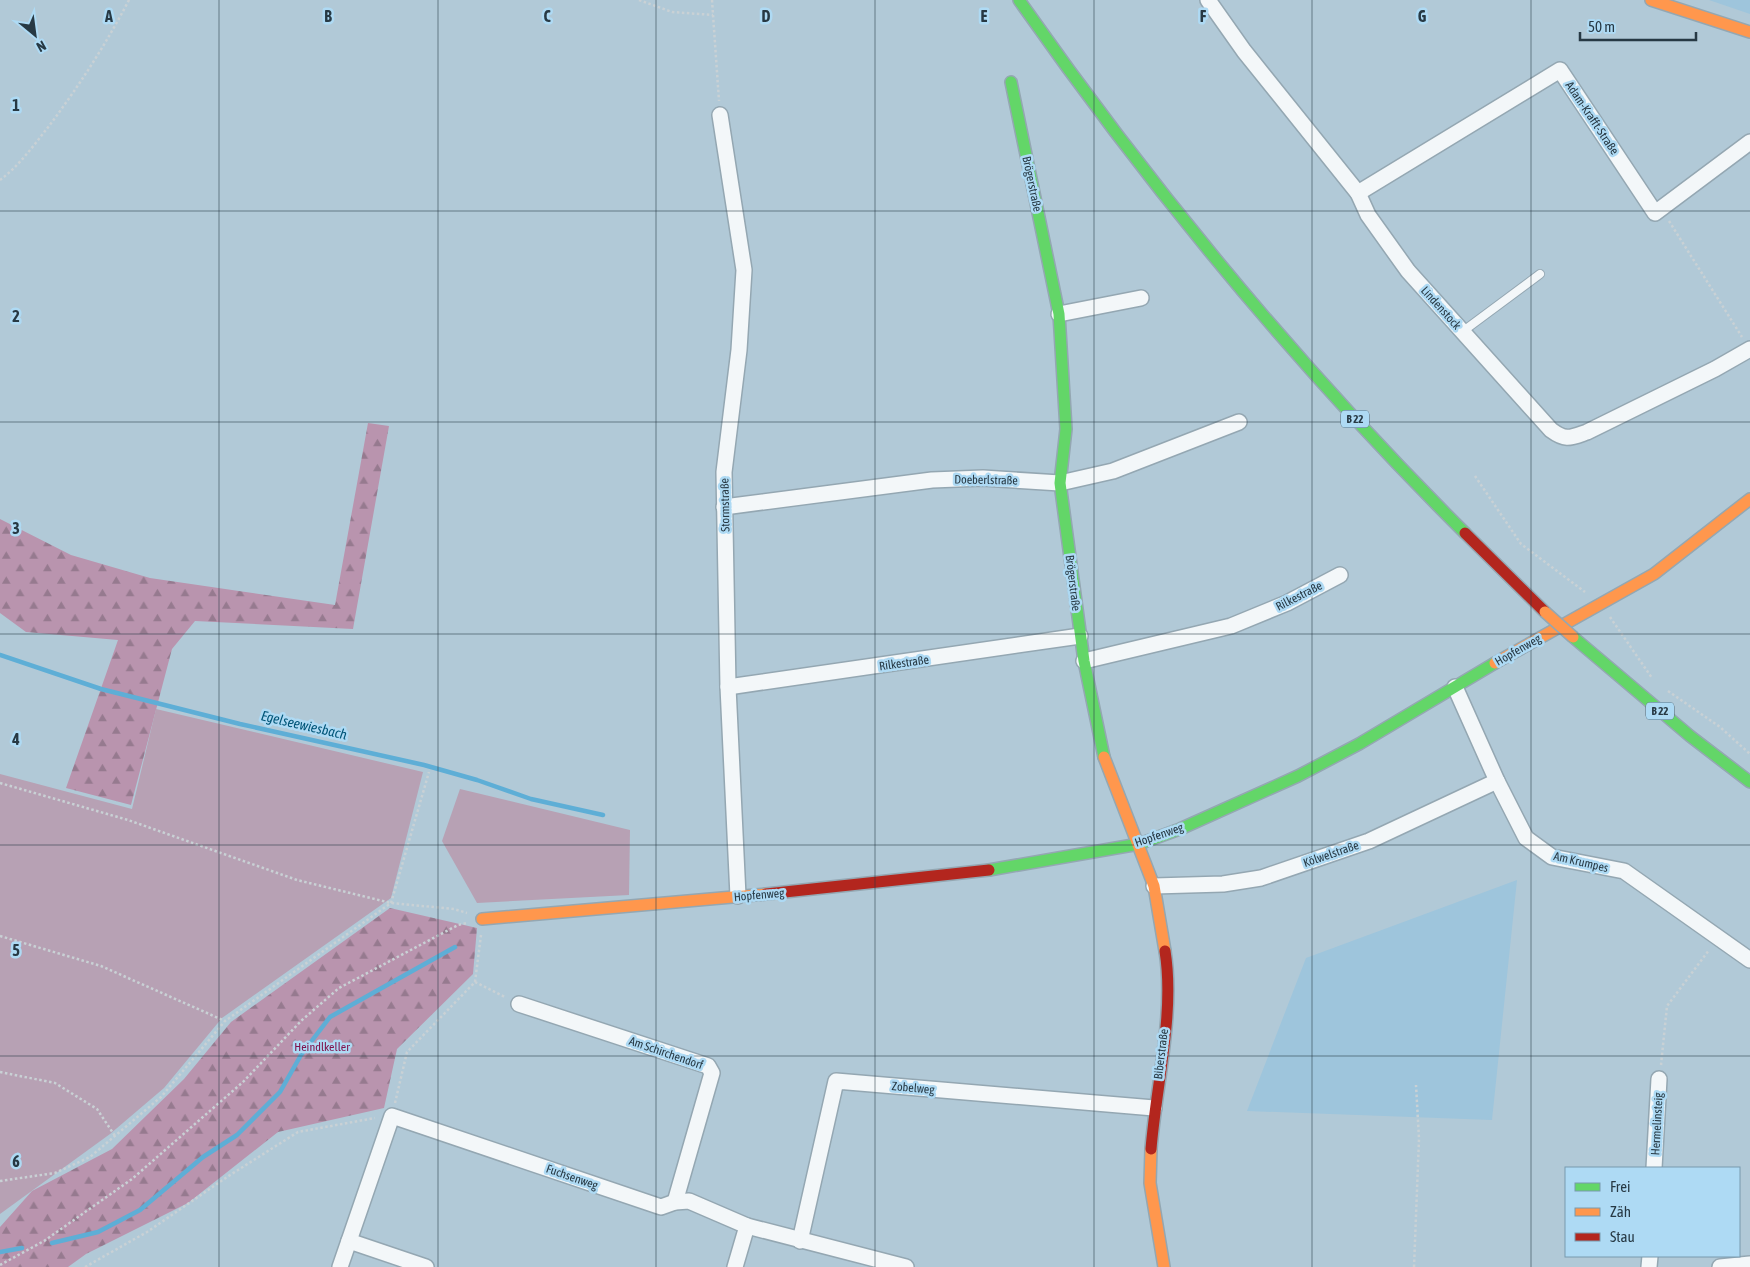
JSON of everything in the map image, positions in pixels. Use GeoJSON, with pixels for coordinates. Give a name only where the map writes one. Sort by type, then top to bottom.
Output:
{"type":"FeatureCollection","features":[{"type":"Feature","properties":{"kind":"street","name":"B 22"},"geometry":{"type":"LineString","coordinates":[[1014,0],[1031,17]]}},
{"type":"Feature","properties":{"kind":"street","name":"B 22"},"geometry":{"type":"LineString","coordinates":[[1019,0],[1178,215],[1312,373],[1401,468],[1545,612],[1690,736],[1750,782]]}},
{"type":"Feature","properties":{"kind":"street","name":"Lindenstock"},"geometry":{"type":"LineString","coordinates":[[1208,0],[1244,51],[1358,193],[1368,215],[1408,271],[1551,430],[1561,438],[1572,438],[1587,432],[1715,369],[1750,349]]}},
{"type":"Feature","properties":{"kind":"street"},"geometry":{"type":"LineString","coordinates":[[1651,0],[1750,32]]}},
{"type":"Feature","properties":{"kind":"street","name":"Adam-Krafft-Straße"},"geometry":{"type":"LineString","coordinates":[[1358,193],[1560,70],[1655,212]]}},
{"type":"Feature","properties":{"kind":"street","name":"Brögerstraße"},"geometry":{"type":"LineString","coordinates":[[1011,82],[1059,314],[1066,429],[1060,483],[1084,661],[1103,756],[1139,844]]}},
{"type":"Feature","properties":{"kind":"street","name":"Stormstraße"},"geometry":{"type":"LineString","coordinates":[[720,115],[744,270],[740,350],[724,472],[728,686],[738,896]]}},
{"type":"Feature","properties":{"kind":"street"},"geometry":{"type":"LineString","coordinates":[[1655,212],[1750,142]]}},
{"type":"Feature","properties":{"kind":"street"},"geometry":{"type":"LineString","coordinates":[[1059,314],[1141,298]]}},
{"type":"Feature","properties":{"kind":"street","name":"Doeberlstraße"},"geometry":{"type":"LineString","coordinates":[[724,507],[932,480],[984,478],[1060,483],[1113,471],[1239,422]]}},
{"type":"Feature","properties":{"kind":"street","name":"Hopfenweg"},"geometry":{"type":"LineString","coordinates":[[482,919],[738,896],[1006,868],[1139,844],[1180,829],[1298,776],[1359,744],[1654,574],[1750,499]]}},
{"type":"Feature","properties":{"kind":"street","name":"Rilkestraße"},"geometry":{"type":"LineString","coordinates":[[1084,661],[1231,626],[1287,603],[1340,575]]}},
{"type":"Feature","properties":{"kind":"street","name":"Rilkestraße"},"geometry":{"type":"LineString","coordinates":[[728,686],[1080,636]]}},
{"type":"Feature","properties":{"kind":"street","name":"Am Krumpes"},"geometry":{"type":"LineString","coordinates":[[1455,687],[1497,781],[1526,838],[1552,857],[1624,871],[1750,960]]}},
{"type":"Feature","properties":{"kind":"street","name":"Kölwelstraße"},"geometry":{"type":"LineString","coordinates":[[1154,886],[1223,884],[1261,878],[1369,841],[1497,781]]}},
{"type":"Feature","properties":{"kind":"street","name":"Biberstraße"},"geometry":{"type":"LineString","coordinates":[[1139,844],[1154,886],[1167,966],[1164,1041],[1154,1108],[1150,1183],[1164,1267]]}},
{"type":"Feature","properties":{"kind":"street","name":"Am Schirchendorf"},"geometry":{"type":"LineString","coordinates":[[518,1004],[708,1066],[712,1073],[675,1202]]}},
{"type":"Feature","properties":{"kind":"street","name":"Hermelinsteig"},"geometry":{"type":"LineString","coordinates":[[1654,1167],[1659,1079]]}},
{"type":"Feature","properties":{"kind":"street","name":"Zobelweg"},"geometry":{"type":"LineString","coordinates":[[800,1241],[836,1081],[1154,1108]]}},
{"type":"Feature","properties":{"kind":"street"},"geometry":{"type":"LineString","coordinates":[[340,1267],[392,1116]]}},
{"type":"Feature","properties":{"kind":"street","name":"Fuchsenweg"},"geometry":{"type":"LineString","coordinates":[[392,1116],[662,1207],[675,1202],[688,1201],[747,1226],[906,1267]]}},
{"type":"Feature","properties":{"kind":"street"},"geometry":{"type":"LineString","coordinates":[[735,1267],[747,1226]]}},
{"type":"Feature","properties":{"kind":"street"},"geometry":{"type":"LineString","coordinates":[[349,1241],[426,1267]]}},
{"type":"Feature","properties":{"kind":"street"},"geometry":{"type":"LineString","coordinates":[[1720,1267],[1750,1264]]}},
{"type":"Feature","properties":{"kind":"lane"},"geometry":{"type":"LineString","coordinates":[[1462,332],[1540,274]]}},
{"type":"Feature","properties":{"kind":"path"},"geometry":{"type":"LineString","coordinates":[[0,180],[32,148],[65,105],[112,33],[129,0]]}},
{"type":"Feature","properties":{"kind":"path"},"geometry":{"type":"LineString","coordinates":[[640,0],[672,12],[713,15]]}},
{"type":"Feature","properties":{"kind":"path"},"geometry":{"type":"LineString","coordinates":[[712,0],[720,115]]}},
{"type":"Feature","properties":{"kind":"path"},"geometry":{"type":"LineString","coordinates":[[1655,212],[1664,215],[1670,222],[1750,349]]}},
{"type":"Feature","properties":{"kind":"path"},"geometry":{"type":"LineString","coordinates":[[1475,476],[1522,544],[1601,604],[1635,656],[1656,682]]}},
{"type":"Feature","properties":{"kind":"path"},"geometry":{"type":"LineString","coordinates":[[1664,688],[1720,728],[1750,754]]}},
{"type":"Feature","properties":{"kind":"path"},"geometry":{"type":"LineString","coordinates":[[0,1181],[55,1173],[90,1156],[161,1097],[225,1020],[391,903],[429,772]]}},
{"type":"Feature","properties":{"kind":"path"},"geometry":{"type":"LineString","coordinates":[[0,783],[128,820],[297,880],[391,903],[454,909],[482,919]]}},
{"type":"Feature","properties":{"kind":"path"},"geometry":{"type":"LineString","coordinates":[[85,1267],[147,1232],[226,1177],[298,1132],[339,1123],[392,1116],[407,1052],[475,982],[482,919]]}},
{"type":"Feature","properties":{"kind":"path"},"geometry":{"type":"LineString","coordinates":[[0,1265],[44,1241],[132,1179],[243,1082],[302,1020],[339,988],[458,925],[482,919]]}},
{"type":"Feature","properties":{"kind":"path"},"geometry":{"type":"LineString","coordinates":[[0,936],[100,966],[225,1020]]}},
{"type":"Feature","properties":{"kind":"path"},"geometry":{"type":"LineString","coordinates":[[1659,1079],[1667,1006],[1720,938]]}},
{"type":"Feature","properties":{"kind":"path"},"geometry":{"type":"LineString","coordinates":[[475,982],[518,1004]]}},
{"type":"Feature","properties":{"kind":"path"},"geometry":{"type":"LineString","coordinates":[[0,1072],[55,1083],[97,1109],[115,1136]]}},
{"type":"Feature","properties":{"kind":"path"},"geometry":{"type":"LineString","coordinates":[[1414,1267],[1419,1139],[1416,1085]]}},
{"type":"Feature","properties":{"kind":"shaded area"},"geometry":{"type":"Polygon","coordinates":[[[1709,0],[1750,0],[1750,14],[1709,0]]]}},
{"type":"Feature","properties":{"kind":"shaded area"},"geometry":{"type":"Polygon","coordinates":[[[156,709],[423,772],[391,898],[222,1018],[164,1088],[110,1134],[0,1214],[0,774],[132,809],[156,709]]]}},
{"type":"Feature","properties":{"kind":"shaded area"},"geometry":{"type":"Polygon","coordinates":[[[460,789],[630,830],[629,895],[477,903],[442,841],[460,789]]]}},
{"type":"Feature","properties":{"kind":"shaded area"},"geometry":{"type":"Polygon","coordinates":[[[1517,880],[1492,1120],[1247,1111],[1306,958],[1517,880]]]}},
{"type":"Feature","properties":{"kind":"green space"},"geometry":{"type":"Polygon","coordinates":[[[368,423],[389,426],[353,629],[195,621],[172,649],[131,805],[66,788],[118,640],[26,632],[0,613],[0,519],[71,555],[150,578],[335,605],[368,423]]]}},
{"type":"Feature","properties":{"kind":"green space","name":"Heindlkeller"},"geometry":{"type":"Polygon","coordinates":[[[390,908],[477,928],[473,974],[397,1049],[384,1108],[278,1132],[188,1203],[86,1254],[68,1267],[0,1267],[0,1227],[32,1191],[112,1149],[184,1079],[231,1022],[390,908]]]}},
{"type":"Feature","properties":{"kind":"waterway","name":"Egelseewiesbach"},"geometry":{"type":"LineString","coordinates":[[0,655],[101,689],[240,724],[424,765],[477,780],[531,799],[603,815]]}},
{"type":"Feature","properties":{"kind":"waterway"},"geometry":{"type":"LineString","coordinates":[[52,1243],[98,1232],[140,1210],[203,1157],[237,1135],[280,1092],[301,1055],[330,1017],[455,947]]}},
{"type":"Feature","properties":{"kind":"waterway"},"geometry":{"type":"LineString","coordinates":[[0,1252],[22,1248]]}},
{"type":"Feature","properties":{"kind":"traffic: fast"},"geometry":{"type":"LineString","coordinates":[[1019,0],[1122,141],[1230,277],[1345,407],[1465,533]]}},
{"type":"Feature","properties":{"kind":"traffic: fast"},"geometry":{"type":"LineString","coordinates":[[1011,82],[1059,314],[1066,429],[1060,483],[1084,661],[1104,757]]}},
{"type":"Feature","properties":{"kind":"traffic: fast"},"geometry":{"type":"LineString","coordinates":[[1573,637],[1690,736],[1750,782]]}},
{"type":"Feature","properties":{"kind":"traffic: fast"},"geometry":{"type":"LineString","coordinates":[[989,870],[1139,844],[1180,829],[1298,776],[1359,744],[1495,663]]}},
{"type":"Feature","properties":{"kind":"traffic: slow"},"geometry":{"type":"LineString","coordinates":[[1651,0],[1750,32]]}},
{"type":"Feature","properties":{"kind":"traffic: slow"},"geometry":{"type":"LineString","coordinates":[[1495,663],[1654,574],[1750,499]]}},
{"type":"Feature","properties":{"kind":"traffic: slow"},"geometry":{"type":"LineString","coordinates":[[1545,612],[1573,637]]}},
{"type":"Feature","properties":{"kind":"traffic: slow"},"geometry":{"type":"LineString","coordinates":[[1104,757],[1154,886],[1165,951]]}},
{"type":"Feature","properties":{"kind":"traffic: slow"},"geometry":{"type":"LineString","coordinates":[[482,919],[766,894]]}},
{"type":"Feature","properties":{"kind":"traffic: slow"},"geometry":{"type":"LineString","coordinates":[[1151,1149],[1150,1183],[1164,1267]]}},
{"type":"Feature","properties":{"kind":"traffic: jam"},"geometry":{"type":"LineString","coordinates":[[1465,533],[1545,612]]}},
{"type":"Feature","properties":{"kind":"traffic: jam"},"geometry":{"type":"LineString","coordinates":[[766,894],[989,870]]}},
{"type":"Feature","properties":{"kind":"traffic: jam"},"geometry":{"type":"LineString","coordinates":[[1151,1149],[1164,1050],[1168,999],[1165,951]]}}]}
